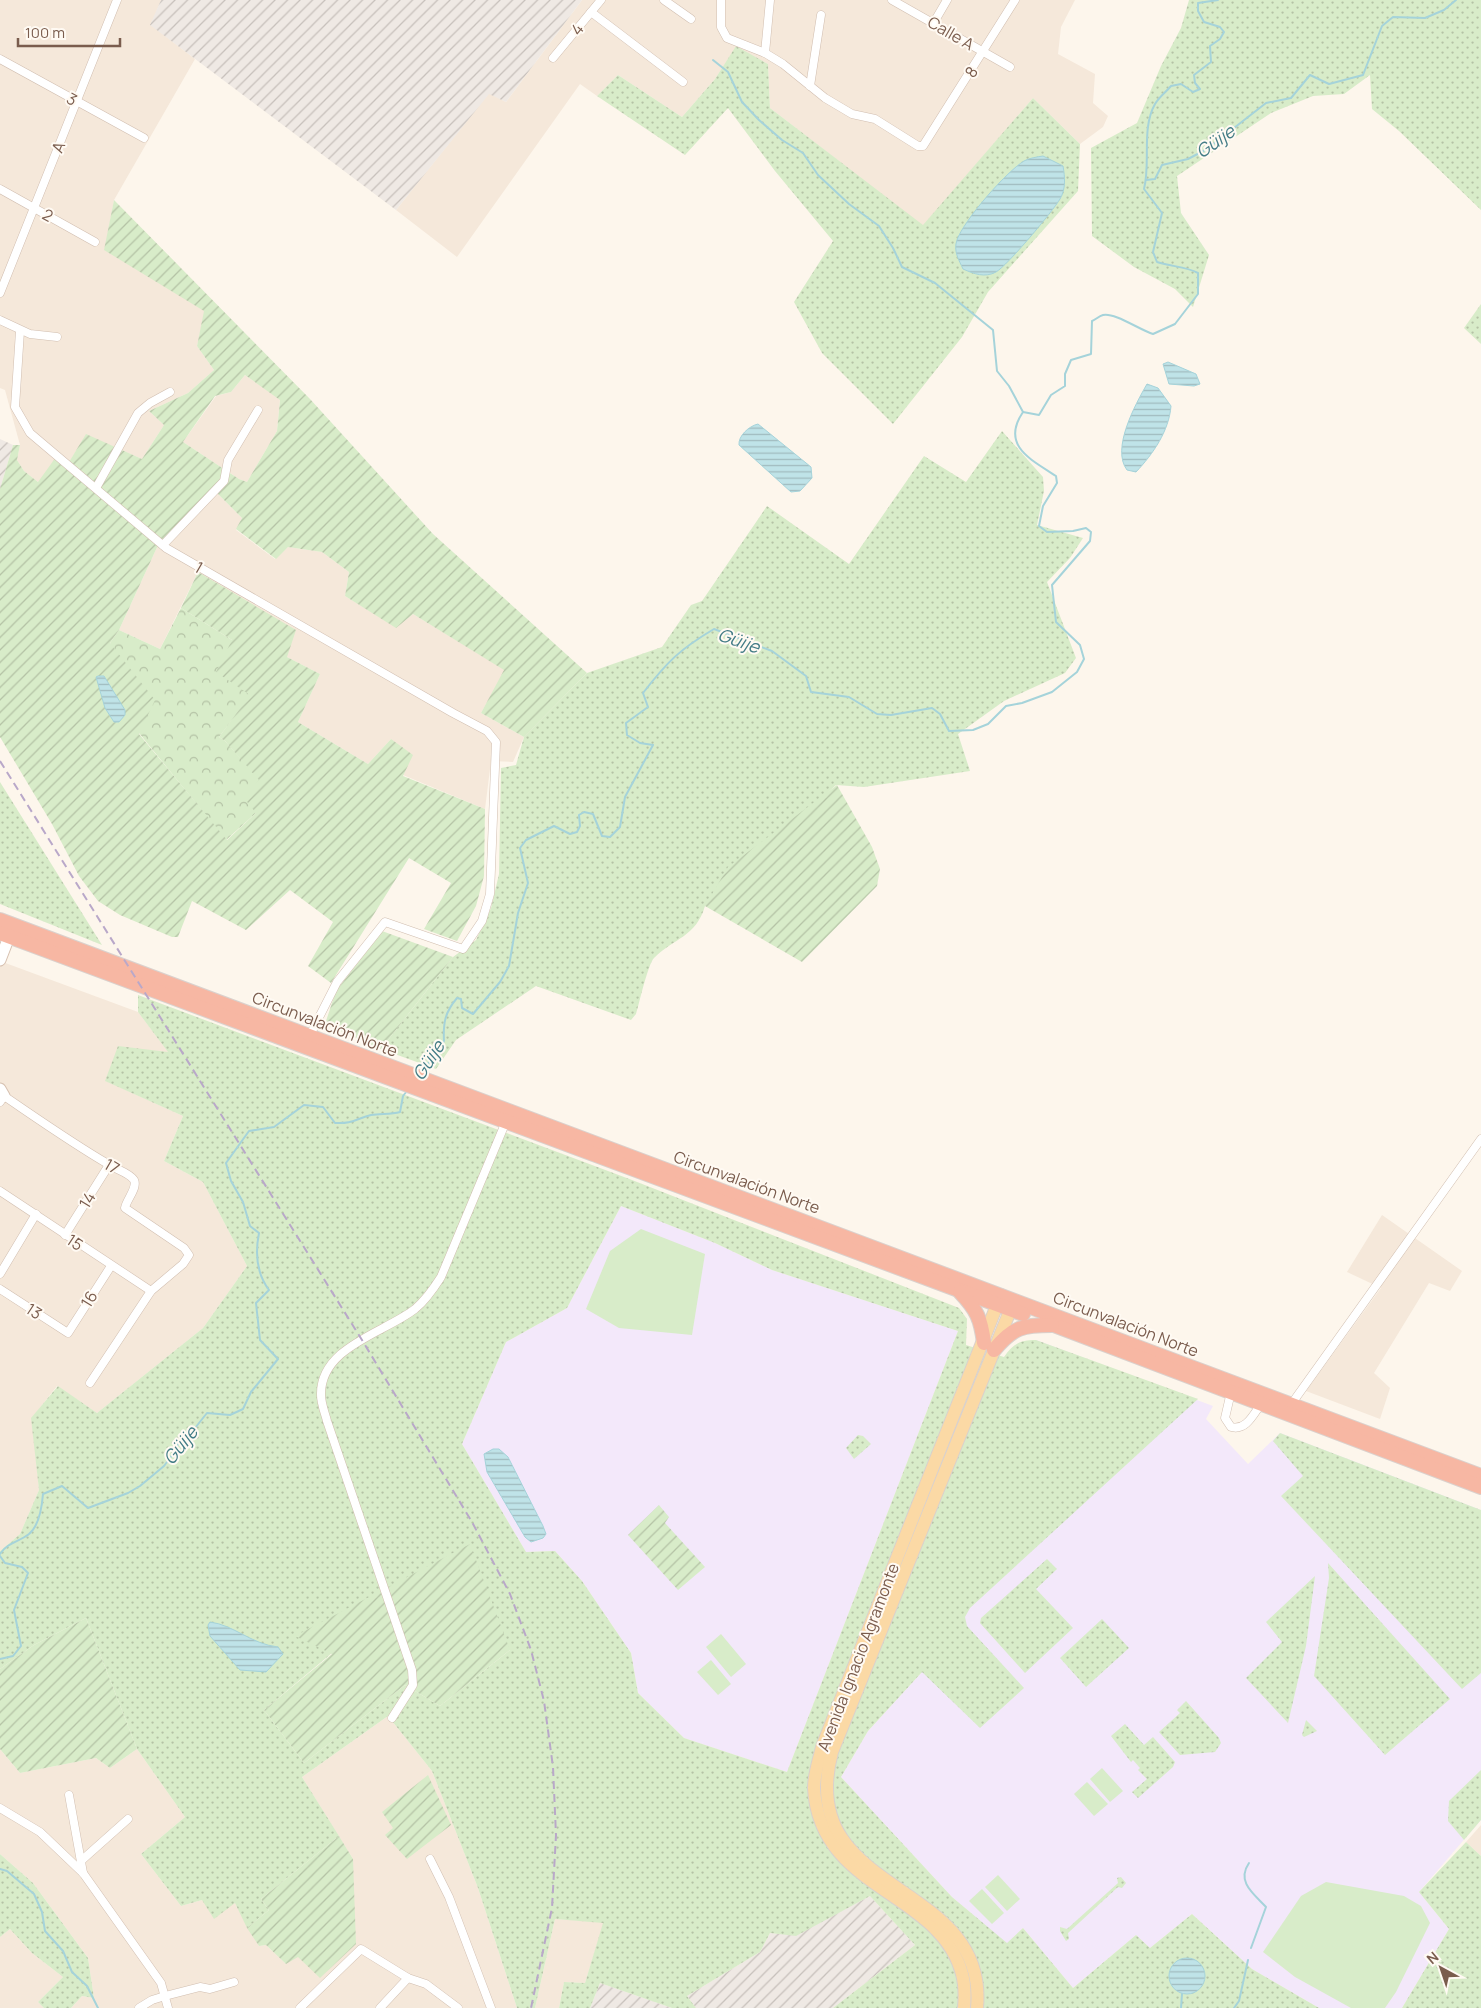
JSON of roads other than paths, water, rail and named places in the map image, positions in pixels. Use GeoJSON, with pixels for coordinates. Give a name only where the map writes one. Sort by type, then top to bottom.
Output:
{"type":"FeatureCollection","features":[{"type":"Feature","properties":{"kind":"highway","name":"Circunvalación Norte"},"geometry":{"type":"LineString","coordinates":[[0,920],[8,932],[423,1085],[958,1290],[1006,1302],[1052,1325],[1232,1388]]}},
{"type":"Feature","properties":{"kind":"highway","name":"Circunvalación Norte"},"geometry":{"type":"LineString","coordinates":[[507,1118],[1006,1302],[1289,1409],[1481,1476]]}},
{"type":"Feature","properties":{"kind":"highway"},"geometry":{"type":"LineString","coordinates":[[958,1290],[974,1307],[981,1321],[989,1347],[1021,1327],[1052,1325]]}},
{"type":"Feature","properties":{"kind":"highway","name":"Circunvalación Norte"},"geometry":{"type":"LineString","coordinates":[[1289,1409],[1481,1486]]}},
{"type":"Feature","properties":{"kind":"main road","name":"Avenida Ignacio Agramonte"},"geometry":{"type":"LineString","coordinates":[[977,2008],[977,1987],[970,1958],[957,1937],[941,1918],[856,1857],[838,1833],[829,1815],[825,1786],[832,1752],[1006,1302]]}},
{"type":"Feature","properties":{"kind":"main road","name":"Avenida Ignacio Agramonte"},"geometry":{"type":"LineString","coordinates":[[964,2008],[962,1973],[955,1956],[945,1940],[931,1924],[859,1874],[843,1858],[820,1822],[814,1787],[822,1747],[989,1347]]}},
{"type":"Feature","properties":{"kind":"street","name":"A"},"geometry":{"type":"LineString","coordinates":[[0,293],[117,0]]}},
{"type":"Feature","properties":{"kind":"street","name":"4"},"geometry":{"type":"LineString","coordinates":[[553,58],[601,0]]}},
{"type":"Feature","properties":{"kind":"street"},"geometry":{"type":"LineString","coordinates":[[664,0],[691,19]]}},
{"type":"Feature","properties":{"kind":"street"},"geometry":{"type":"LineString","coordinates":[[721,0],[721,27],[727,38],[765,53],[810,86],[820,15]]}},
{"type":"Feature","properties":{"kind":"street"},"geometry":{"type":"LineString","coordinates":[[765,53],[770,0]]}},
{"type":"Feature","properties":{"kind":"street","name":"Calle A"},"geometry":{"type":"LineString","coordinates":[[892,0],[1010,67]]}},
{"type":"Feature","properties":{"kind":"street"},"geometry":{"type":"LineString","coordinates":[[933,24],[947,0]]}},
{"type":"Feature","properties":{"kind":"street","name":"8"},"geometry":{"type":"LineString","coordinates":[[810,86],[852,114],[876,119],[918,146],[923,146],[1015,0]]}},
{"type":"Feature","properties":{"kind":"street"},"geometry":{"type":"LineString","coordinates":[[591,12],[683,82]]}},
{"type":"Feature","properties":{"kind":"street","name":"3"},"geometry":{"type":"LineString","coordinates":[[0,59],[144,138]]}},
{"type":"Feature","properties":{"kind":"street","name":"2"},"geometry":{"type":"LineString","coordinates":[[0,189],[95,242]]}},
{"type":"Feature","properties":{"kind":"street"},"geometry":{"type":"LineString","coordinates":[[0,320],[20,331],[30,334],[57,337]]}},
{"type":"Feature","properties":{"kind":"street","name":"1"},"geometry":{"type":"LineString","coordinates":[[20,331],[15,407],[30,433],[163,545],[487,731],[496,742],[490,894],[482,921],[463,949],[385,922],[337,982],[306,1042]]}},
{"type":"Feature","properties":{"kind":"street"},"geometry":{"type":"LineString","coordinates":[[96,488],[138,413],[150,403],[170,392]]}},
{"type":"Feature","properties":{"kind":"street"},"geometry":{"type":"LineString","coordinates":[[163,545],[224,481],[228,460],[258,410]]}},
{"type":"Feature","properties":{"kind":"street"},"geometry":{"type":"LineString","coordinates":[[0,960],[8,932]]}},
{"type":"Feature","properties":{"kind":"street","name":"17"},"geometry":{"type":"LineString","coordinates":[[1,1096],[134,1181],[135,1187],[126,1202],[125,1208],[184,1248],[189,1255],[183,1264],[151,1291]]}},
{"type":"Feature","properties":{"kind":"street"},"geometry":{"type":"LineString","coordinates":[[392,1718],[413,1685],[412,1670],[327,1422],[321,1396],[323,1383],[335,1358],[414,1309],[430,1293],[441,1277],[507,1118]]}},
{"type":"Feature","properties":{"kind":"street"},"geometry":{"type":"LineString","coordinates":[[1289,1409],[1481,1139]]}},
{"type":"Feature","properties":{"kind":"street","name":"14"},"geometry":{"type":"LineString","coordinates":[[65,1235],[109,1165]]}},
{"type":"Feature","properties":{"kind":"street","name":"15"},"geometry":{"type":"LineString","coordinates":[[0,1191],[151,1291]]}},
{"type":"Feature","properties":{"kind":"street"},"geometry":{"type":"LineString","coordinates":[[0,1274],[36,1214]]}},
{"type":"Feature","properties":{"kind":"street","name":"16"},"geometry":{"type":"LineString","coordinates":[[68,1333],[111,1266]]}},
{"type":"Feature","properties":{"kind":"street","name":"13"},"geometry":{"type":"LineString","coordinates":[[0,1289],[68,1333]]}},
{"type":"Feature","properties":{"kind":"street"},"geometry":{"type":"LineString","coordinates":[[90,1383],[151,1291]]}},
{"type":"Feature","properties":{"kind":"street"},"geometry":{"type":"LineString","coordinates":[[1232,1388],[1225,1418],[1230,1427],[1245,1426],[1262,1399]]}},
{"type":"Feature","properties":{"kind":"street"},"geometry":{"type":"LineString","coordinates":[[69,1795],[83,1873]]}},
{"type":"Feature","properties":{"kind":"street"},"geometry":{"type":"LineString","coordinates":[[0,1808],[40,1832],[83,1873],[161,1984],[168,2008]]}},
{"type":"Feature","properties":{"kind":"street"},"geometry":{"type":"LineString","coordinates":[[82,1860],[128,1819]]}},
{"type":"Feature","properties":{"kind":"street"},"geometry":{"type":"LineString","coordinates":[[430,1859],[449,1897],[491,2008]]}},
{"type":"Feature","properties":{"kind":"street"},"geometry":{"type":"LineString","coordinates":[[300,2008],[361,1949],[408,1978],[426,1984],[458,2008]]}},
{"type":"Feature","properties":{"kind":"street"},"geometry":{"type":"LineString","coordinates":[[380,2008],[408,1978]]}},
{"type":"Feature","properties":{"kind":"street"},"geometry":{"type":"LineString","coordinates":[[139,2008],[152,2000],[165,1996],[200,1987],[210,1989],[234,1982]]}},
{"type":"Feature","properties":{"kind":"water"},"geometry":{"type":"Polygon","coordinates":[[[1043,156],[1063,166],[1064,187],[1056,205],[1040,226],[1002,268],[992,274],[984,275],[975,274],[963,269],[957,255],[956,244],[961,231],[968,221],[986,197],[1016,167],[1026,160],[1043,156]]]}},
{"type":"Feature","properties":{"kind":"water"},"geometry":{"type":"Polygon","coordinates":[[[1168,362],[1196,374],[1200,384],[1194,386],[1169,384],[1163,364],[1168,362]]]}},
{"type":"Feature","properties":{"kind":"water"},"geometry":{"type":"Polygon","coordinates":[[[1147,384],[1158,388],[1171,406],[1170,415],[1159,442],[1136,472],[1127,470],[1123,461],[1123,439],[1131,415],[1147,384]]]}},
{"type":"Feature","properties":{"kind":"water"},"geometry":{"type":"Polygon","coordinates":[[[758,424],[811,467],[812,478],[800,491],[791,492],[739,445],[740,438],[745,432],[758,424]]]}},
{"type":"Feature","properties":{"kind":"water"},"geometry":{"type":"Polygon","coordinates":[[[104,676],[125,710],[125,715],[119,722],[114,722],[105,708],[96,677],[104,676]]]}},
{"type":"Feature","properties":{"kind":"water"},"geometry":{"type":"Polygon","coordinates":[[[493,1449],[499,1449],[508,1457],[543,1526],[546,1534],[543,1538],[531,1542],[525,1537],[487,1472],[484,1454],[493,1449]]]}},
{"type":"Feature","properties":{"kind":"water"},"geometry":{"type":"Polygon","coordinates":[[[210,1622],[227,1627],[259,1642],[278,1647],[283,1654],[266,1672],[240,1670],[210,1636],[208,1625],[210,1622]]]}},
{"type":"Feature","properties":{"kind":"water"},"geometry":{"type":"Polygon","coordinates":[[[1187,1958],[1200,1963],[1205,1976],[1200,1989],[1187,1994],[1174,1989],[1169,1976],[1174,1963],[1187,1958]]]}},
{"type":"Feature","properties":{"kind":"waterway","name":"Güije"},"geometry":{"type":"LineString","coordinates":[[422,1072],[444,1041],[446,1018],[457,998],[461,999],[462,1008],[473,1014],[500,982],[509,966],[518,913],[528,883],[520,848],[526,840],[554,826],[570,834],[577,832],[580,826],[579,815],[584,812],[593,814],[602,836],[610,837],[620,827],[625,797],[653,745],[640,743],[627,735],[626,723],[648,707],[643,693],[659,673],[683,650],[702,636],[714,629],[772,651],[806,676],[811,692],[849,697],[877,714],[891,715],[932,708],[940,714],[949,731],[973,730],[988,724],[1006,706],[1022,703],[1052,692],[1077,672],[1084,659],[1080,645],[1056,622],[1052,585],[1090,541],[1091,532],[1086,528],[1073,531],[1047,532],[1039,526],[1043,506],[1057,483],[1056,476],[1037,464],[1022,451],[1017,443],[1015,434],[1017,424],[1023,412],[1039,415],[1051,395],[1065,386],[1065,374],[1071,360],[1091,354],[1092,321],[1102,316],[1114,316],[1153,334],[1175,324],[1198,294],[1198,273],[1157,262],[1153,252],[1162,213],[1144,189],[1147,168],[1147,135],[1148,124],[1155,104],[1171,86],[1181,84],[1193,92],[1200,89],[1195,83],[1194,75],[1211,62],[1210,46],[1220,39],[1224,32],[1220,27],[1204,22],[1198,11],[1198,3],[1218,0]]}},
{"type":"Feature","properties":{"kind":"waterway","name":"Güije"},"geometry":{"type":"LineString","coordinates":[[1146,180],[1155,179],[1162,165],[1188,159],[1207,149],[1266,103],[1291,98],[1310,75],[1329,84],[1363,75],[1382,26],[1393,17],[1425,18],[1444,10],[1456,0]]}},
{"type":"Feature","properties":{"kind":"waterway"},"geometry":{"type":"LineString","coordinates":[[713,60],[728,72],[742,102],[759,120],[782,140],[803,153],[818,175],[849,204],[879,226],[902,267],[935,283],[993,330],[997,371],[1009,386],[1023,412]]}},
{"type":"Feature","properties":{"kind":"waterway","name":"Güije"},"geometry":{"type":"LineString","coordinates":[[0,1554],[6,1547],[29,1534],[35,1526],[43,1494],[62,1486],[88,1508],[128,1493],[140,1486],[164,1466],[176,1450],[179,1440],[195,1428],[207,1413],[230,1415],[243,1409],[251,1392],[278,1359],[260,1340],[256,1303],[269,1290],[262,1277],[258,1263],[259,1233],[250,1226],[243,1202],[231,1181],[226,1163],[249,1131],[274,1127],[304,1105],[323,1107],[335,1123],[350,1122],[374,1114],[400,1112],[403,1096],[407,1091]]}},
{"type":"Feature","properties":{"kind":"waterway","name":"Güije"},"geometry":{"type":"LineString","coordinates":[[0,1556],[5,1563],[22,1567],[28,1573],[14,1610],[21,1646],[13,1656],[0,1659]]}},
{"type":"Feature","properties":{"kind":"waterway"},"geometry":{"type":"LineString","coordinates":[[1249,1863],[1244,1876],[1246,1882],[1248,1887],[1266,1907],[1251,1948]]}},
{"type":"Feature","properties":{"kind":"waterway"},"geometry":{"type":"LineString","coordinates":[[0,1869],[7,1871],[34,1894],[42,1912],[45,1931],[63,1951],[72,1972],[87,1986],[98,2008]]}},
{"type":"Feature","properties":{"kind":"waterway"},"geometry":{"type":"LineString","coordinates":[[1234,2008],[1239,2001],[1248,1960]]}},
{"type":"Feature","properties":{"kind":"waterway"},"geometry":{"type":"LineString","coordinates":[[1181,2008],[1182,1994]]}},
{"type":"Feature","properties":{"kind":"railway"},"geometry":{"type":"LineString","coordinates":[[0,761],[362,1340],[472,1522],[510,1594],[531,1650],[544,1701],[553,1767],[556,1835],[552,1908],[531,2008]]}}]}
